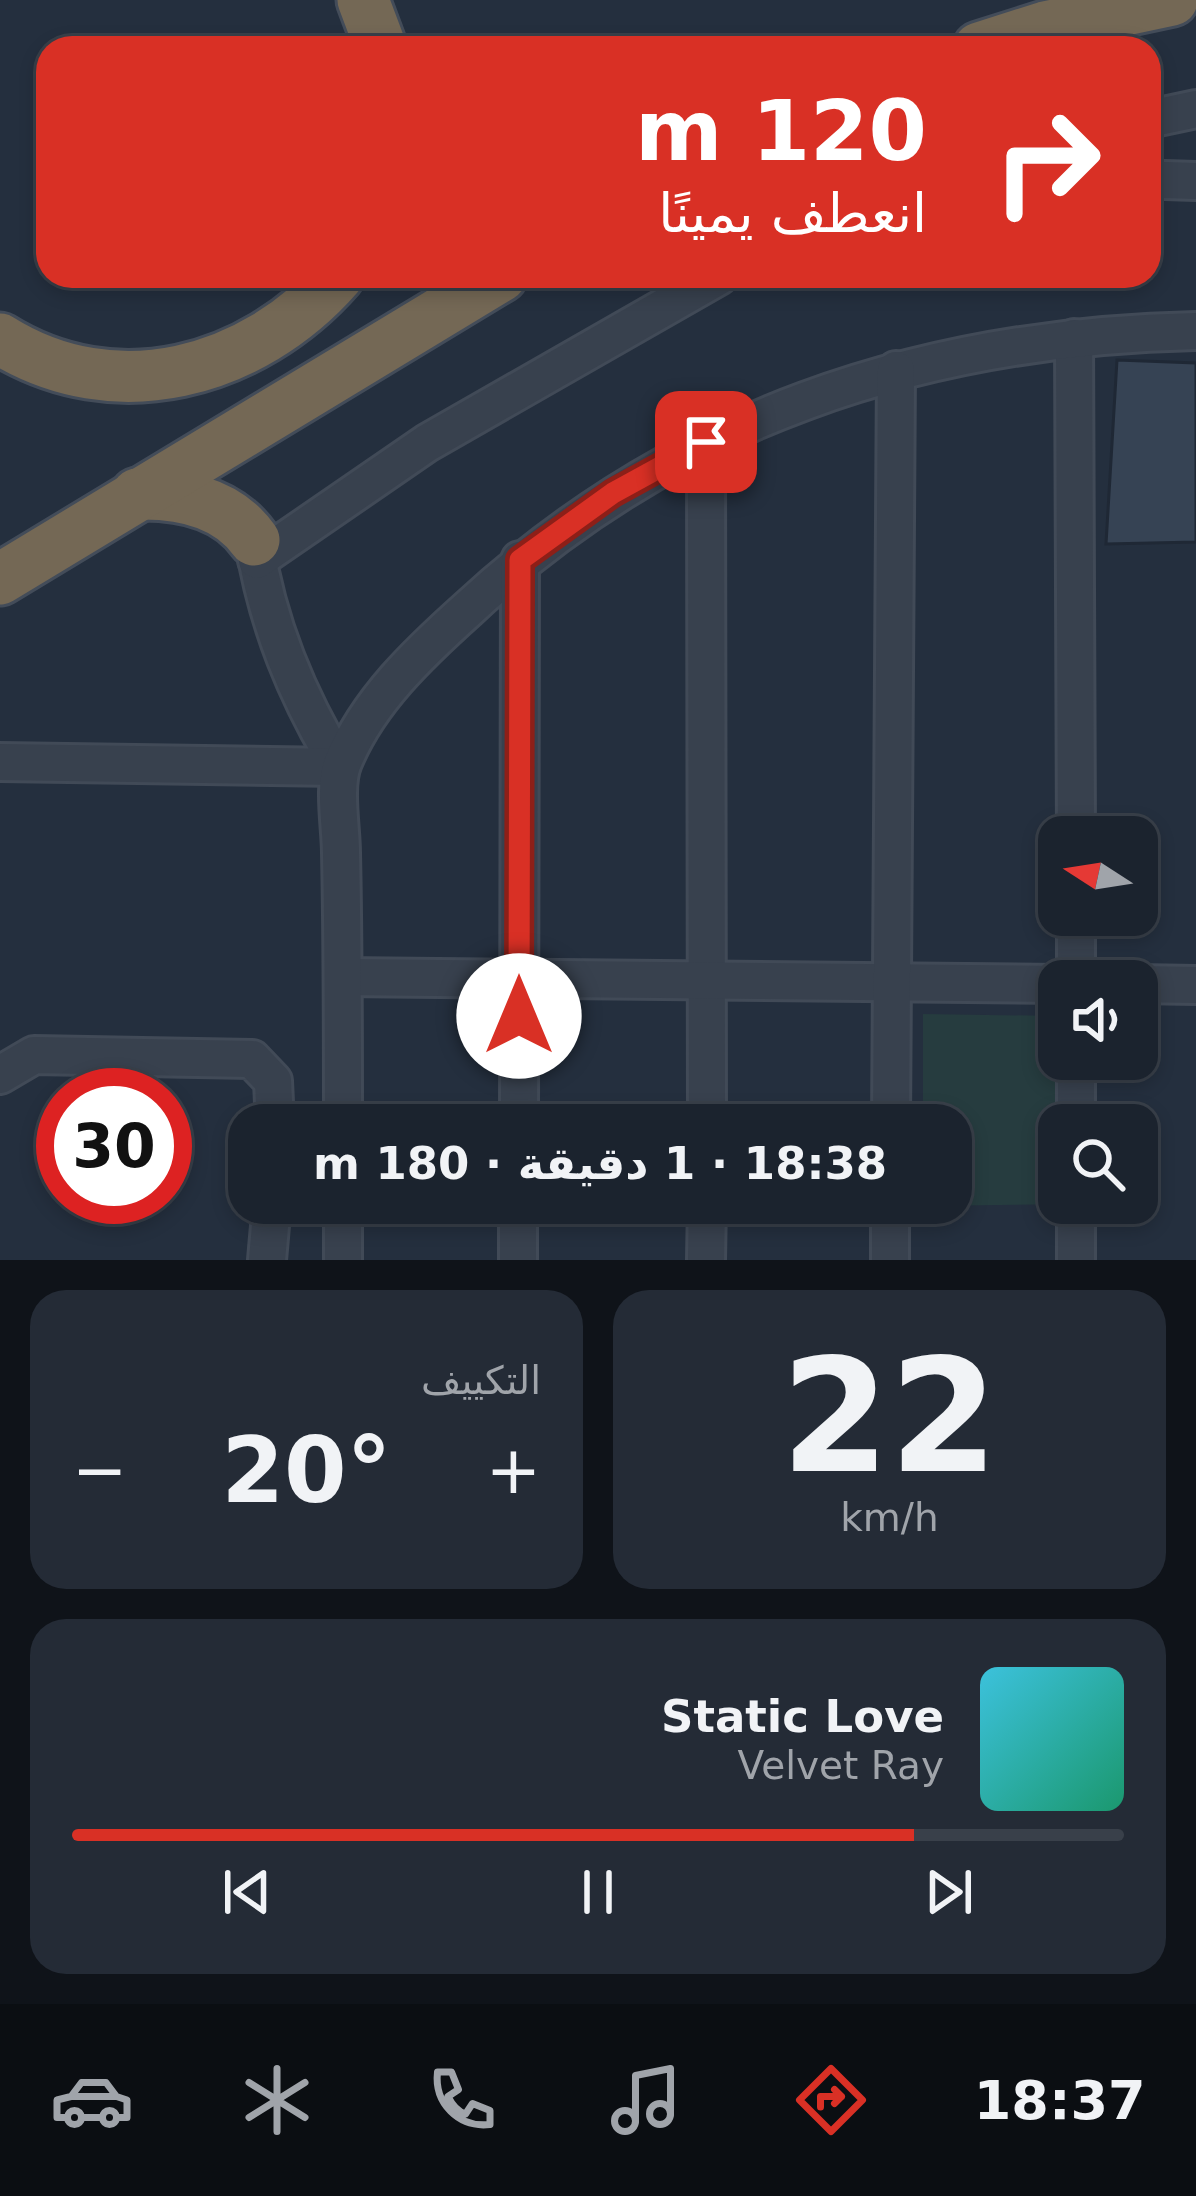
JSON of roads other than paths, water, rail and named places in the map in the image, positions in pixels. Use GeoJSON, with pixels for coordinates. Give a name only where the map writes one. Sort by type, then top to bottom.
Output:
{"type":"FeatureCollection","features":[{"type":"Feature","properties":{"kind":"highway"},"geometry":{"type":"LineString","coordinates":[[363,0],[376,36]]}},
{"type":"Feature","properties":{"kind":"highway"},"geometry":{"type":"LineString","coordinates":[[1017,36],[1172,0]]}},
{"type":"Feature","properties":{"kind":"highway"},"geometry":{"type":"LineString","coordinates":[[0,339],[55,366],[93,374],[170,375],[244,352],[280,331],[325,288]]}},
{"type":"Feature","properties":{"kind":"highway"},"geometry":{"type":"LineString","coordinates":[[0,579],[481,288]]}},
{"type":"Feature","properties":{"kind":"highway"},"geometry":{"type":"LineString","coordinates":[[248,428],[256,550]]}},
{"type":"Feature","properties":{"kind":"highway"},"geometry":{"type":"LineString","coordinates":[[137,494],[198,501],[230,516],[256,550]]}},
{"type":"Feature","properties":{"kind":"street"},"geometry":{"type":"LineString","coordinates":[[1161,116],[1196,109]]}},
{"type":"Feature","properties":{"kind":"street"},"geometry":{"type":"LineString","coordinates":[[343,1104],[340,767],[287,668],[256,550],[427,443],[698,288]]}},
{"type":"Feature","properties":{"kind":"street"},"geometry":{"type":"LineString","coordinates":[[340,767],[370,710],[520,560],[613,493],[706,442],[820,393],[896,370],[1034,341],[1196,332]]}},
{"type":"Feature","properties":{"kind":"street"},"geometry":{"type":"LineString","coordinates":[[1074,338],[1076,816]]}},
{"type":"Feature","properties":{"kind":"street"},"geometry":{"type":"LineString","coordinates":[[891,1104],[896,370]]}},
{"type":"Feature","properties":{"kind":"street"},"geometry":{"type":"LineString","coordinates":[[706,442],[707,1104]]}},
{"type":"Feature","properties":{"kind":"street"},"geometry":{"type":"LineString","coordinates":[[518,1104],[520,560]]}},
{"type":"Feature","properties":{"kind":"street"},"geometry":{"type":"LineString","coordinates":[[0,762],[340,767]]}},
{"type":"Feature","properties":{"kind":"street"},"geometry":{"type":"LineString","coordinates":[[343,977],[1038,984]]}},
{"type":"Feature","properties":{"kind":"street"},"geometry":{"type":"LineString","coordinates":[[1158,984],[1196,985]]}},
{"type":"Feature","properties":{"kind":"street"},"geometry":{"type":"LineString","coordinates":[[0,1076],[34,1055],[252,1059],[273,1081],[274,1104]]}},
{"type":"Feature","properties":{"kind":"street"},"geometry":{"type":"LineString","coordinates":[[267,1260],[270,1224]]}},
{"type":"Feature","properties":{"kind":"street"},"geometry":{"type":"LineString","coordinates":[[343,1224],[343,1260]]}},
{"type":"Feature","properties":{"kind":"street"},"geometry":{"type":"LineString","coordinates":[[518,1224],[518,1260]]}},
{"type":"Feature","properties":{"kind":"street"},"geometry":{"type":"LineString","coordinates":[[706,1224],[706,1260]]}},
{"type":"Feature","properties":{"kind":"street"},"geometry":{"type":"LineString","coordinates":[[890,1224],[890,1260]]}},
{"type":"Feature","properties":{"kind":"street"},"geometry":{"type":"LineString","coordinates":[[1076,1224],[1076,1260]]}}]}
